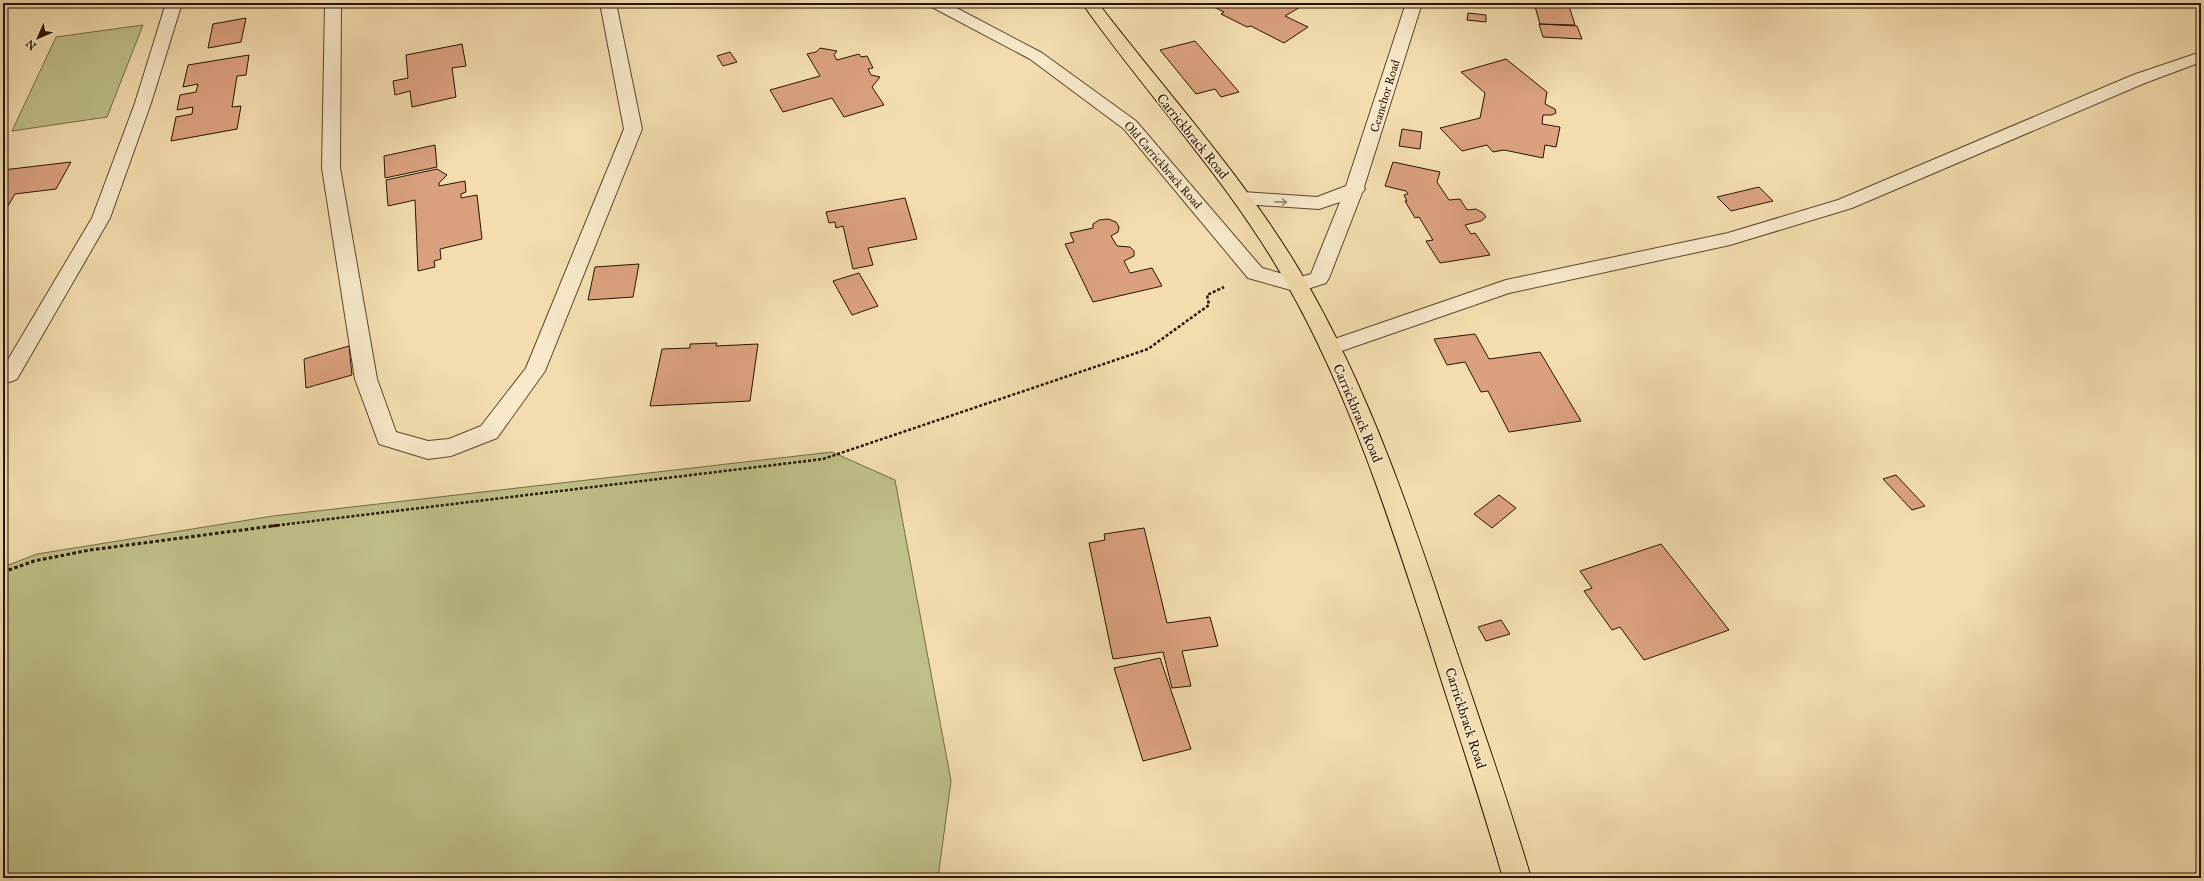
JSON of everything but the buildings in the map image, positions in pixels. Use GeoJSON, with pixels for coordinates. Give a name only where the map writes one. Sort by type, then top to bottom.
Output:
{"type":"FeatureCollection","features":[{"type":"Feature","properties":{"kind":"main road","name":"Carrickbrack Road"},"geometry":{"type":"LineString","coordinates":[[1090,3],[1126,52],[1242,198],[1298,285],[1330,348],[1372,443],[1410,548],[1517,878]]}},
{"type":"Feature","properties":{"kind":"street"},"geometry":{"type":"LineString","coordinates":[[10,374],[101,218],[143,103],[174,3]]}},
{"type":"Feature","properties":{"kind":"street"},"geometry":{"type":"LineString","coordinates":[[333,3],[331,168],[366,379],[387,438],[428,450],[451,447],[489,432],[535,371],[633,129],[608,3]]}},
{"type":"Feature","properties":{"kind":"street","name":"Old Carrickbrack Road"},"geometry":{"type":"LineString","coordinates":[[935,3],[1036,56],[1130,125],[1255,273],[1298,285]]}},
{"type":"Feature","properties":{"kind":"street","name":"Ceanchor Road"},"geometry":{"type":"LineString","coordinates":[[1298,285],[1319,278],[1356,189],[1414,3]]}},
{"type":"Feature","properties":{"kind":"street"},"geometry":{"type":"LineString","coordinates":[[1330,348],[1506,287],[1730,239],[1845,204],[2132,82],[2201,56]]}},
{"type":"Feature","properties":{"kind":"street"},"geometry":{"type":"LineString","coordinates":[[1242,198],[1319,203],[1356,189]]}},
{"type":"Feature","properties":{"kind":"path"},"geometry":{"type":"LineString","coordinates":[[3,572],[34,561],[90,550],[269,526],[823,459],[1148,349],[1209,305],[1207,295],[1229,285]]}},
{"type":"Feature","properties":{"kind":"green space"},"geometry":{"type":"Polygon","coordinates":[[[143,25],[107,117],[12,131],[56,37],[143,25]]]}},
{"type":"Feature","properties":{"kind":"green space"},"geometry":{"type":"Polygon","coordinates":[[[832,452],[895,480],[951,781],[938,878],[3,878],[3,567],[37,554],[273,516],[832,452]]]}}]}
